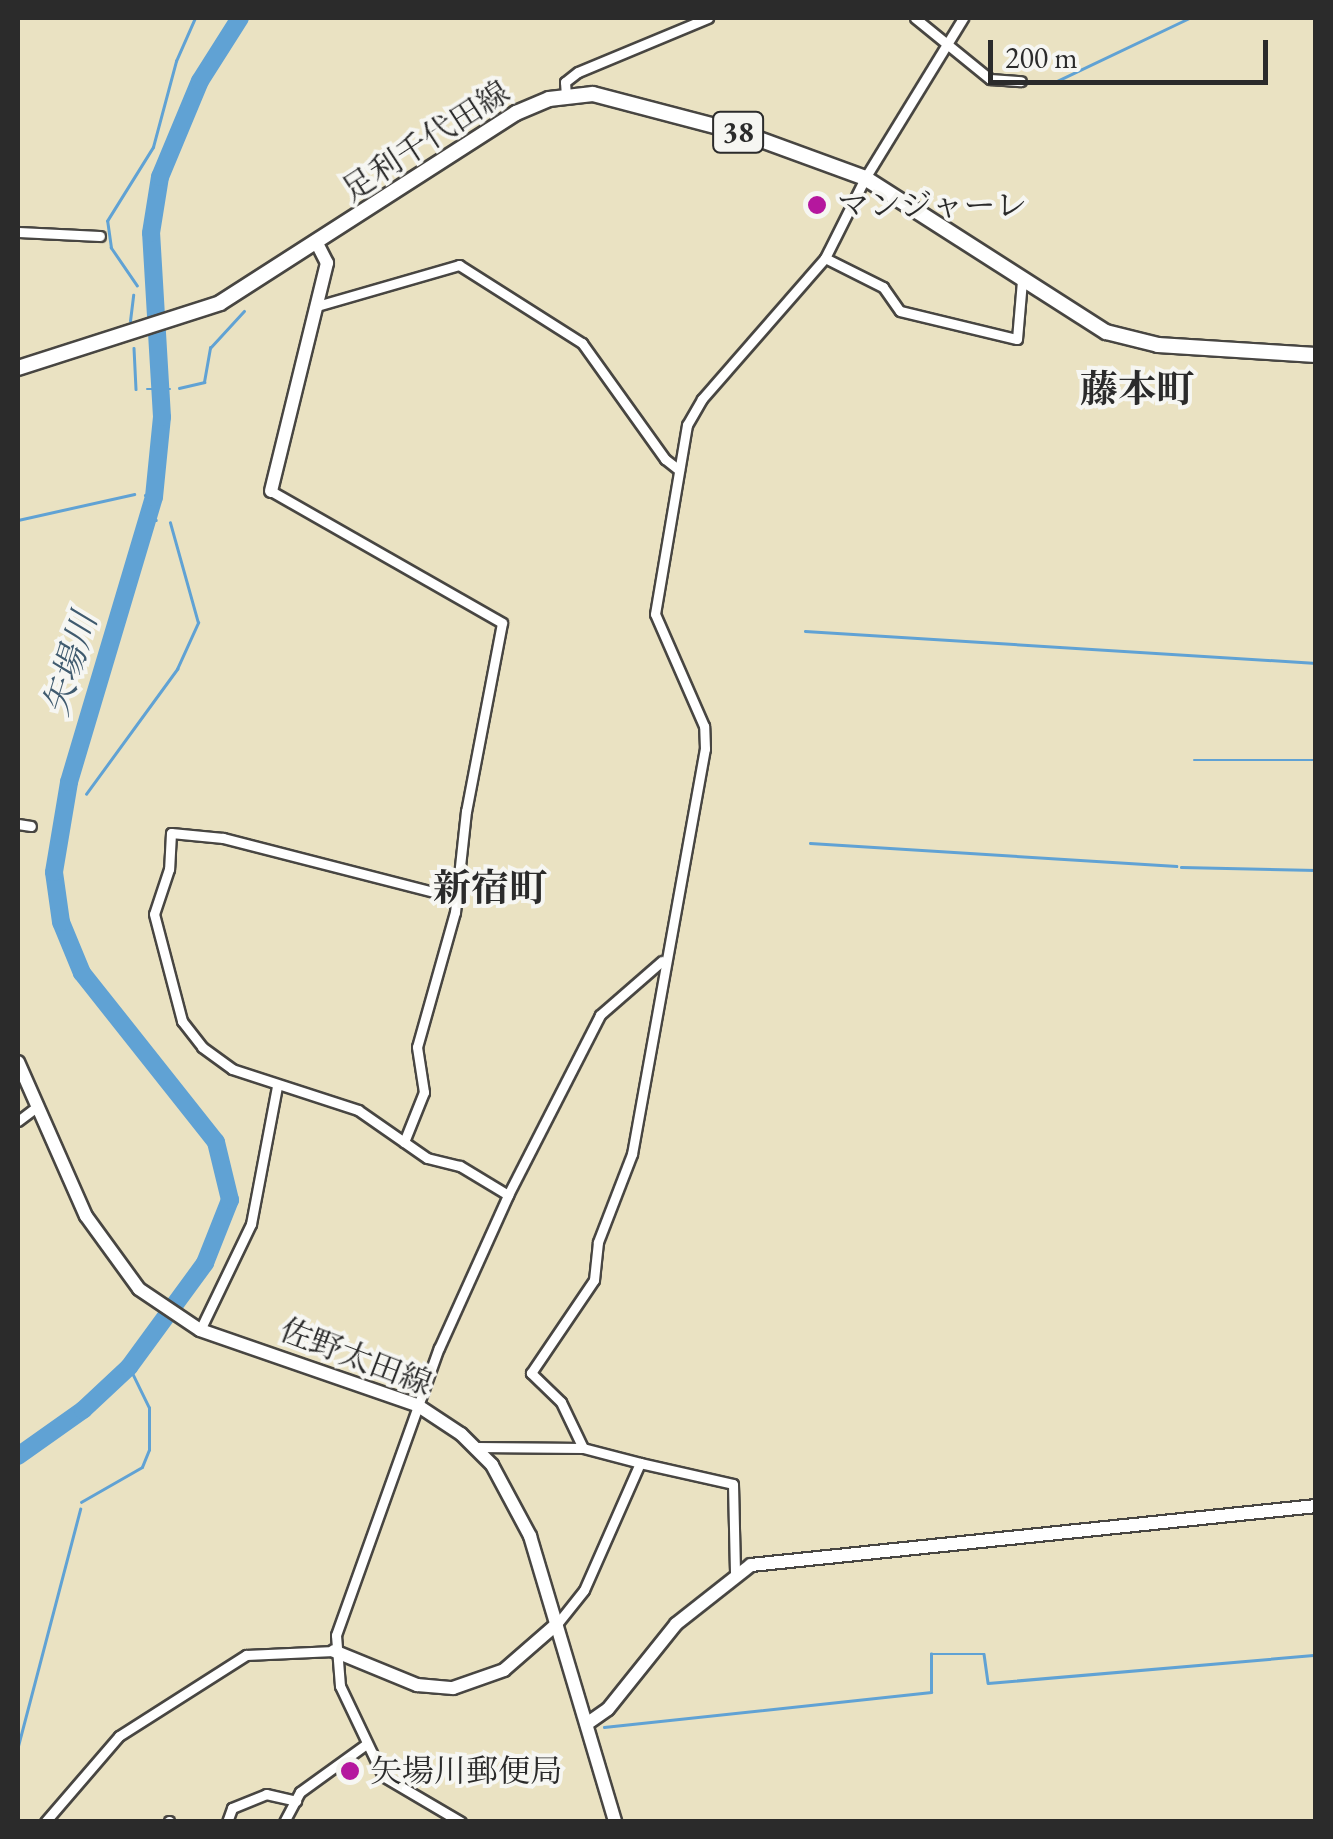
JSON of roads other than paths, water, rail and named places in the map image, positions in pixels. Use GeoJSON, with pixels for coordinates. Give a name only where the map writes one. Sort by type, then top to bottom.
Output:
{"type":"FeatureCollection","features":[{"type":"Feature","properties":{"kind":"main road","name":"足利千代田線"},"geometry":{"type":"LineString","coordinates":[[18,368],[173,321],[235,296],[318,245],[501,121],[566,96],[626,99],[865,178],[1022,282],[1121,338],[1316,355]]}},
{"type":"Feature","properties":{"kind":"street"},"geometry":{"type":"LineString","coordinates":[[566,96],[565,82],[578,72],[708,18]]}},
{"type":"Feature","properties":{"kind":"street"},"geometry":{"type":"LineString","coordinates":[[915,18],[990,79],[1021,82]]}},
{"type":"Feature","properties":{"kind":"street"},"geometry":{"type":"LineString","coordinates":[[583,1448],[560,1402],[531,1374],[594,1280],[598,1242],[632,1154],[662,961],[705,750],[704,726],[655,614],[687,426],[702,399],[825,258],[865,178],[963,18]]}},
{"type":"Feature","properties":{"kind":"street"},"geometry":{"type":"LineString","coordinates":[[18,232],[100,236]]}},
{"type":"Feature","properties":{"kind":"street"},"geometry":{"type":"LineString","coordinates":[[318,245],[327,263],[272,491],[502,623],[466,811],[457,898],[417,1047],[424,1092],[404,1142]]}},
{"type":"Feature","properties":{"kind":"street"},"geometry":{"type":"LineString","coordinates":[[825,258],[883,287],[900,311],[1017,339],[1022,282]]}},
{"type":"Feature","properties":{"kind":"street"},"geometry":{"type":"LineString","coordinates":[[317,306],[459,264],[582,343],[665,460],[679,470]]}},
{"type":"Feature","properties":{"kind":"street"},"geometry":{"type":"LineString","coordinates":[[18,824],[31,826]]}},
{"type":"Feature","properties":{"kind":"street"},"geometry":{"type":"LineString","coordinates":[[457,898],[223,838],[169,834],[169,870],[154,914],[182,1020],[232,1069],[358,1110],[404,1142],[508,1195]]}},
{"type":"Feature","properties":{"kind":"street"},"geometry":{"type":"LineString","coordinates":[[461,1822],[390,1785],[365,1745],[340,1686],[334,1651],[417,1405],[508,1195],[600,1015],[662,961]]}},
{"type":"Feature","properties":{"kind":"street","name":"佐野太田線"},"geometry":{"type":"LineString","coordinates":[[18,1062],[102,1246],[160,1306],[200,1330],[417,1405],[476,1447],[523,1518],[615,1822]]}},
{"type":"Feature","properties":{"kind":"street"},"geometry":{"type":"LineString","coordinates":[[200,1330],[250,1224],[277,1086]]}},
{"type":"Feature","properties":{"kind":"street"},"geometry":{"type":"LineString","coordinates":[[18,1120],[38,1106]]}},
{"type":"Feature","properties":{"kind":"street"},"geometry":{"type":"LineString","coordinates":[[476,1447],[583,1448],[733,1484],[735,1575]]}},
{"type":"Feature","properties":{"kind":"street"},"geometry":{"type":"LineString","coordinates":[[45,1822],[119,1736],[246,1655],[334,1651],[417,1685],[452,1688],[504,1670],[557,1624],[584,1590],[640,1463]]}},
{"type":"Feature","properties":{"kind":"street"},"geometry":{"type":"LineString","coordinates":[[588,1723],[608,1709],[676,1624],[751,1565],[1316,1506]]}},
{"type":"Feature","properties":{"kind":"street"},"geometry":{"type":"LineString","coordinates":[[284,1822],[296,1800],[365,1745]]}},
{"type":"Feature","properties":{"kind":"street"},"geometry":{"type":"LineString","coordinates":[[227,1822],[232,1808],[266,1794],[296,1800]]}},
{"type":"Feature","properties":{"kind":"waterway"},"geometry":{"type":"LineString","coordinates":[[137,286],[111,248],[107,221],[153,147],[176,61],[195,18]]}},
{"type":"Feature","properties":{"kind":"waterway","name":"矢場川"},"geometry":{"type":"LineString","coordinates":[[18,1456],[83,1410],[129,1367],[205,1263],[230,1200],[216,1142],[82,973],[61,922],[54,872],[69,782],[154,497],[162,417],[151,233],[160,177],[200,81],[240,18]]}},
{"type":"Feature","properties":{"kind":"waterway"},"geometry":{"type":"LineString","coordinates":[[1053,83],[1189,18]]}},
{"type":"Feature","properties":{"kind":"waterway"},"geometry":{"type":"LineString","coordinates":[[130,321],[133,295]]}},
{"type":"Feature","properties":{"kind":"waterway"},"geometry":{"type":"LineString","coordinates":[[179,388],[204,382],[210,348],[244,311]]}},
{"type":"Feature","properties":{"kind":"waterway"},"geometry":{"type":"LineString","coordinates":[[134,348],[136,389]]}},
{"type":"Feature","properties":{"kind":"waterway","name":"矢場川"},"geometry":{"type":"LineString","coordinates":[[147,389],[170,389]]}},
{"type":"Feature","properties":{"kind":"waterway"},"geometry":{"type":"LineString","coordinates":[[18,520],[134,494]]}},
{"type":"Feature","properties":{"kind":"waterway"},"geometry":{"type":"LineString","coordinates":[[145,495],[154,497]]}},
{"type":"Feature","properties":{"kind":"waterway"},"geometry":{"type":"LineString","coordinates":[[149,518],[156,520]]}},
{"type":"Feature","properties":{"kind":"waterway"},"geometry":{"type":"LineString","coordinates":[[86,794],[177,669],[198,623],[170,523]]}},
{"type":"Feature","properties":{"kind":"waterway"},"geometry":{"type":"LineString","coordinates":[[805,631],[1316,663]]}},
{"type":"Feature","properties":{"kind":"waterway"},"geometry":{"type":"LineString","coordinates":[[1194,760],[1316,760]]}},
{"type":"Feature","properties":{"kind":"waterway"},"geometry":{"type":"LineString","coordinates":[[810,843],[1176,866]]}},
{"type":"Feature","properties":{"kind":"waterway"},"geometry":{"type":"LineString","coordinates":[[1181,867],[1316,870]]}},
{"type":"Feature","properties":{"kind":"waterway"},"geometry":{"type":"LineString","coordinates":[[81,1502],[142,1467],[149,1450],[149,1408],[129,1367]]}},
{"type":"Feature","properties":{"kind":"waterway"},"geometry":{"type":"LineString","coordinates":[[18,1746],[80,1509]]}},
{"type":"Feature","properties":{"kind":"waterway"},"geometry":{"type":"LineString","coordinates":[[604,1727],[931,1692],[931,1654],[984,1654],[988,1683],[1316,1655]]}},
{"type":"Feature","properties":{"kind":"place","name":"マンジャーレ"},"geometry":{"type":"Point","coordinates":[817,205]}},
{"type":"Feature","properties":{"kind":"place","name":"矢場川郵便局"},"geometry":{"type":"Point","coordinates":[350,1771]}},
{"type":"Feature","properties":{"kind":"district","name":"藤本町"},"geometry":{"type":"Point","coordinates":[1137,389]}},
{"type":"Feature","properties":{"kind":"district","name":"新宿町"},"geometry":{"type":"Point","coordinates":[490,888]}}]}
